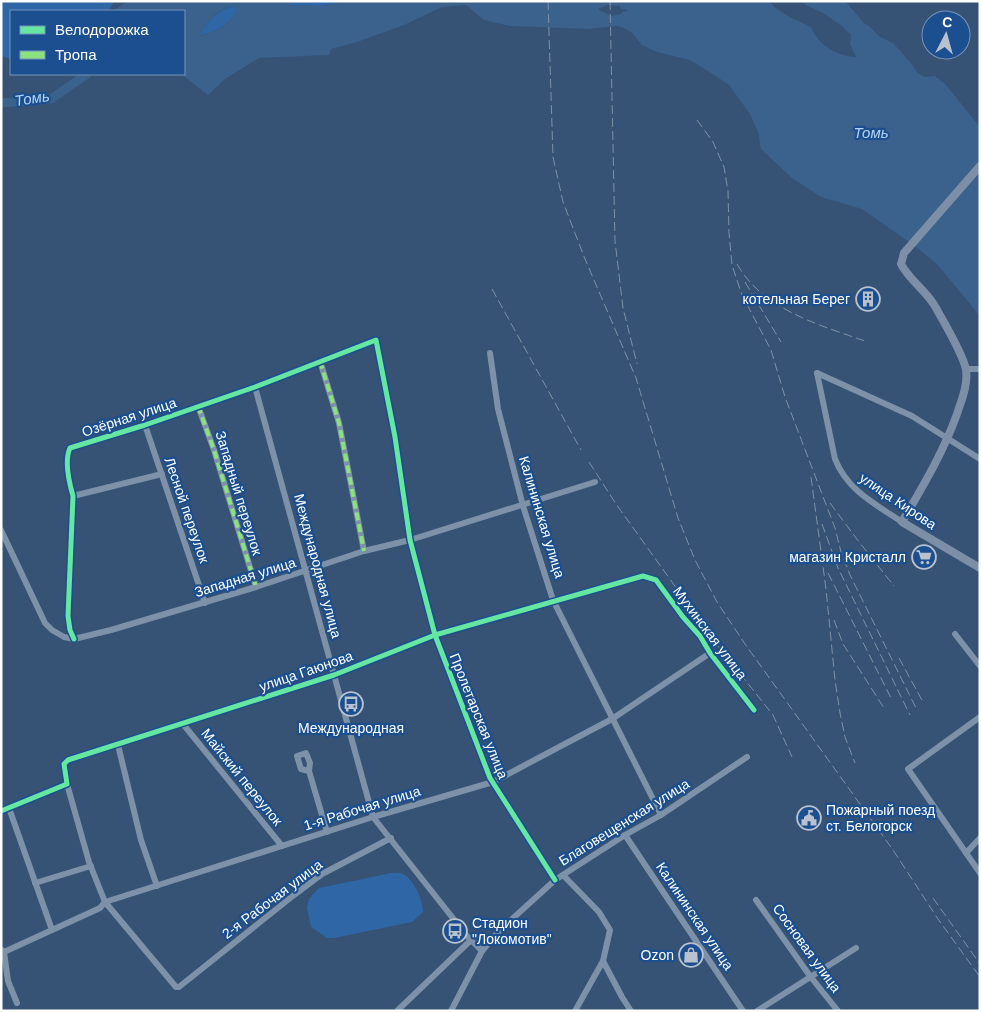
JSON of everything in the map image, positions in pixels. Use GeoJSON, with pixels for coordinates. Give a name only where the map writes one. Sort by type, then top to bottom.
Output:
{"type":"FeatureCollection","features":[{"type":"Feature","properties":{"kind":"main road"},"geometry":{"type":"LineString","coordinates":[[902,522],[937,462],[948,439],[965,391],[966,369],[932,301],[901,264],[904,253],[980,166]]}},
{"type":"Feature","properties":{"kind":"main road","name":"улица Кирова"},"geometry":{"type":"LineString","coordinates":[[902,522],[980,568]]}},
{"type":"Feature","properties":{"kind":"street","name":"Озёрная улица"},"geometry":{"type":"LineString","coordinates":[[74,639],[70,630],[68,608],[72,532],[72,496],[67,455],[70,448],[145,425],[376,340]]}},
{"type":"Feature","properties":{"kind":"street","name":"Пролетарская улица"},"geometry":{"type":"LineString","coordinates":[[376,340],[395,437],[410,540],[435,635],[493,782],[555,880]]}},
{"type":"Feature","properties":{"kind":"street","name":"Калининская улица"},"geometry":{"type":"LineString","coordinates":[[490,353],[498,409],[523,506],[553,600],[661,815]]}},
{"type":"Feature","properties":{"kind":"street"},"geometry":{"type":"LineString","coordinates":[[320,361],[341,430],[364,551]]}},
{"type":"Feature","properties":{"kind":"street"},"geometry":{"type":"LineString","coordinates":[[966,369],[980,369]]}},
{"type":"Feature","properties":{"kind":"street","name":"улица Кирова"},"geometry":{"type":"LineString","coordinates":[[902,522],[859,493],[849,484],[840,470],[835,459],[817,374],[912,416],[948,439]]}},
{"type":"Feature","properties":{"kind":"street","name":"Международная улица"},"geometry":{"type":"LineString","coordinates":[[255,386],[374,817],[482,952]]}},
{"type":"Feature","properties":{"kind":"street","name":"Западный переулок"},"geometry":{"type":"LineString","coordinates":[[198,406],[214,450],[256,587]]}},
{"type":"Feature","properties":{"kind":"street","name":"Лесной переулок"},"geometry":{"type":"LineString","coordinates":[[145,425],[205,603]]}},
{"type":"Feature","properties":{"kind":"street"},"geometry":{"type":"LineString","coordinates":[[948,439],[980,459]]}},
{"type":"Feature","properties":{"kind":"street"},"geometry":{"type":"LineString","coordinates":[[72,496],[162,474]]}},
{"type":"Feature","properties":{"kind":"street","name":"Западная улица"},"geometry":{"type":"LineString","coordinates":[[74,639],[205,603],[364,551],[410,540],[523,506],[594,482]]}},
{"type":"Feature","properties":{"kind":"street"},"geometry":{"type":"LineString","coordinates":[[1,530],[45,623],[64,637],[74,639]]}},
{"type":"Feature","properties":{"kind":"street","name":"улица Гаюнова"},"geometry":{"type":"LineString","coordinates":[[67,784],[64,764],[68,760],[334,675],[435,635],[643,576]]}},
{"type":"Feature","properties":{"kind":"street","name":"Мухинская улица"},"geometry":{"type":"LineString","coordinates":[[643,576],[656,580],[754,710]]}},
{"type":"Feature","properties":{"kind":"street"},"geometry":{"type":"LineString","coordinates":[[955,634],[980,666]]}},
{"type":"Feature","properties":{"kind":"street","name":"1-я Рабочая улица"},"geometry":{"type":"LineString","coordinates":[[3,950],[100,908],[105,902],[374,817],[493,782],[612,719],[710,653]]}},
{"type":"Feature","properties":{"kind":"street"},"geometry":{"type":"LineString","coordinates":[[980,717],[908,769],[980,873]]}},
{"type":"Feature","properties":{"kind":"street","name":"Майский переулок"},"geometry":{"type":"LineString","coordinates":[[183,724],[282,846]]}},
{"type":"Feature","properties":{"kind":"street"},"geometry":{"type":"LineString","coordinates":[[118,745],[141,840],[157,886]]}},
{"type":"Feature","properties":{"kind":"street","name":"Благовещенская улица"},"geometry":{"type":"LineString","coordinates":[[451,1011],[482,952],[500,930],[555,880],[625,835],[661,815],[747,757]]}},
{"type":"Feature","properties":{"kind":"street"},"geometry":{"type":"LineString","coordinates":[[309,771],[327,832]]}},
{"type":"Feature","properties":{"kind":"street"},"geometry":{"type":"LineString","coordinates":[[1,811],[67,784],[91,866],[105,902]]}},
{"type":"Feature","properties":{"kind":"street"},"geometry":{"type":"LineString","coordinates":[[9,808],[52,930]]}},
{"type":"Feature","properties":{"kind":"street","name":"Калининская улица"},"geometry":{"type":"LineString","coordinates":[[625,835],[744,1011]]}},
{"type":"Feature","properties":{"kind":"street","name":"2-я Рабочая улица"},"geometry":{"type":"LineString","coordinates":[[105,902],[176,987],[179,988],[322,874],[391,838]]}},
{"type":"Feature","properties":{"kind":"street"},"geometry":{"type":"LineString","coordinates":[[966,853],[980,838]]}},
{"type":"Feature","properties":{"kind":"street"},"geometry":{"type":"LineString","coordinates":[[35,883],[91,866]]}},
{"type":"Feature","properties":{"kind":"street"},"geometry":{"type":"LineString","coordinates":[[563,875],[599,912],[610,930],[603,961],[575,1011]]}},
{"type":"Feature","properties":{"kind":"street","name":"Сосновая улица"},"geometry":{"type":"LineString","coordinates":[[756,900],[810,976],[838,1011]]}},
{"type":"Feature","properties":{"kind":"street"},"geometry":{"type":"LineString","coordinates":[[397,1011],[471,940]]}},
{"type":"Feature","properties":{"kind":"street"},"geometry":{"type":"LineString","coordinates":[[757,1011],[856,948]]}},
{"type":"Feature","properties":{"kind":"street"},"geometry":{"type":"LineString","coordinates":[[3,950],[8,981],[17,1003]]}},
{"type":"Feature","properties":{"kind":"street"},"geometry":{"type":"LineString","coordinates":[[603,961],[631,1011]]}},
{"type":"Feature","properties":{"kind":"shaded area"},"geometry":{"type":"Polygon","coordinates":[[[1,1],[114,1],[110,10],[10,10],[10,59],[1,56],[1,1]]]}},
{"type":"Feature","properties":{"kind":"shaded area"},"geometry":{"type":"Polygon","coordinates":[[[292,1],[340,1],[328,5],[292,6],[292,1]]]}},
{"type":"Feature","properties":{"kind":"shaded area"},"geometry":{"type":"Polygon","coordinates":[[[234,6],[238,9],[231,20],[217,30],[199,36],[213,17],[222,10],[234,6]]]}},
{"type":"Feature","properties":{"kind":"shaded area"},"geometry":{"type":"Polygon","coordinates":[[[391,873],[405,875],[413,883],[419,895],[423,912],[412,922],[334,938],[327,938],[311,927],[307,908],[309,899],[319,888],[391,873]]]}},
{"type":"Feature","properties":{"kind":"water","name":"Томь"},"geometry":{"type":"Polygon","coordinates":[[[128,1],[292,1],[292,6],[316,6],[334,4],[340,1],[769,1],[783,13],[811,27],[814,34],[829,49],[842,55],[856,57],[850,44],[851,35],[832,19],[802,1],[845,1],[864,23],[880,37],[893,43],[918,73],[925,77],[935,76],[946,85],[980,127],[980,316],[937,264],[916,247],[862,209],[821,197],[792,178],[761,149],[758,132],[750,114],[729,85],[690,60],[657,52],[642,45],[632,33],[624,28],[617,26],[587,29],[510,26],[484,20],[466,5],[442,7],[404,25],[331,49],[329,55],[259,58],[225,79],[208,95],[182,75],[185,75],[185,10],[114,10],[128,1]],[[608,5],[598,9],[611,16],[628,10],[621,9],[620,6],[608,5]],[[234,6],[213,16],[200,36],[218,30],[227,24],[237,9],[234,6]]]}},
{"type":"Feature","properties":{"kind":"waterway","name":"Томь"},"geometry":{"type":"LineString","coordinates":[[1,103],[51,99],[86,75]]}},
{"type":"Feature","properties":{"kind":"railway"},"geometry":{"type":"LineString","coordinates":[[548,1],[553,157],[563,202],[585,259],[636,378],[678,518],[695,560],[717,602],[745,644],[893,850],[938,919],[980,977]]}},
{"type":"Feature","properties":{"kind":"railway"},"geometry":{"type":"LineString","coordinates":[[610,1],[615,241],[623,308],[637,364]]}},
{"type":"Feature","properties":{"kind":"railway"},"geometry":{"type":"LineString","coordinates":[[697,120],[713,142],[724,167],[728,191],[732,265],[742,295],[771,350],[785,397],[835,528],[841,552],[850,575],[916,708]]}},
{"type":"Feature","properties":{"kind":"railway"},"geometry":{"type":"LineString","coordinates":[[737,264],[748,280],[776,304],[829,329],[865,341]]}},
{"type":"Feature","properties":{"kind":"railway"},"geometry":{"type":"LineString","coordinates":[[745,282],[781,342]]}},
{"type":"Feature","properties":{"kind":"railway"},"geometry":{"type":"LineString","coordinates":[[492,289],[581,450]]}},
{"type":"Feature","properties":{"kind":"railway"},"geometry":{"type":"LineString","coordinates":[[589,462],[616,504],[718,646],[773,715],[792,757]]}},
{"type":"Feature","properties":{"kind":"railway"},"geometry":{"type":"LineString","coordinates":[[811,477],[840,713],[845,737],[855,763]]}},
{"type":"Feature","properties":{"kind":"railway"},"geometry":{"type":"LineString","coordinates":[[830,503],[894,586]]}},
{"type":"Feature","properties":{"kind":"railway"},"geometry":{"type":"LineString","coordinates":[[822,524],[838,568],[910,715]]}},
{"type":"Feature","properties":{"kind":"railway"},"geometry":{"type":"LineString","coordinates":[[828,573],[892,700]]}},
{"type":"Feature","properties":{"kind":"railway"},"geometry":{"type":"LineString","coordinates":[[834,620],[843,644],[884,708]]}},
{"type":"Feature","properties":{"kind":"railway"},"geometry":{"type":"LineString","coordinates":[[899,658],[923,702]]}},
{"type":"Feature","properties":{"kind":"railway"},"geometry":{"type":"LineString","coordinates":[[933,898],[980,964]]}},
{"type":"Feature","properties":{"kind":"marked path"},"geometry":{"type":"LineString","coordinates":[[320,361],[339,423],[364,551]]}},
{"type":"Feature","properties":{"kind":"marked path"},"geometry":{"type":"LineString","coordinates":[[198,406],[214,450],[256,587]]}},
{"type":"Feature","properties":{"kind":"cycle path"},"geometry":{"type":"LineString","coordinates":[[74,639],[70,630],[68,616],[73,496],[67,465],[70,448],[145,425],[255,387],[376,340],[395,437],[410,540],[435,635],[490,778],[555,880]]}},
{"type":"Feature","properties":{"kind":"cycle path"},"geometry":{"type":"LineString","coordinates":[[1,811],[67,784],[64,764],[68,760],[334,675],[435,635],[643,576],[656,580],[754,710]]}},
{"type":"Feature","properties":{"kind":"place","name":"котельная Берег"},"geometry":{"type":"Point","coordinates":[868,299]}},
{"type":"Feature","properties":{"kind":"place","name":"магазин Кристалл"},"geometry":{"type":"Point","coordinates":[924,557]}},
{"type":"Feature","properties":{"kind":"place","name":"Международная"},"geometry":{"type":"Point","coordinates":[351,704]}},
{"type":"Feature","properties":{"kind":"place","name":"Пожарный поезд ст. Белогорск"},"geometry":{"type":"Point","coordinates":[809,818]}},
{"type":"Feature","properties":{"kind":"place","name":"Стадион \"Локомотив\""},"geometry":{"type":"Point","coordinates":[455,931]}},
{"type":"Feature","properties":{"kind":"place","name":"Ozon"},"geometry":{"type":"Point","coordinates":[691,955]}}]}
